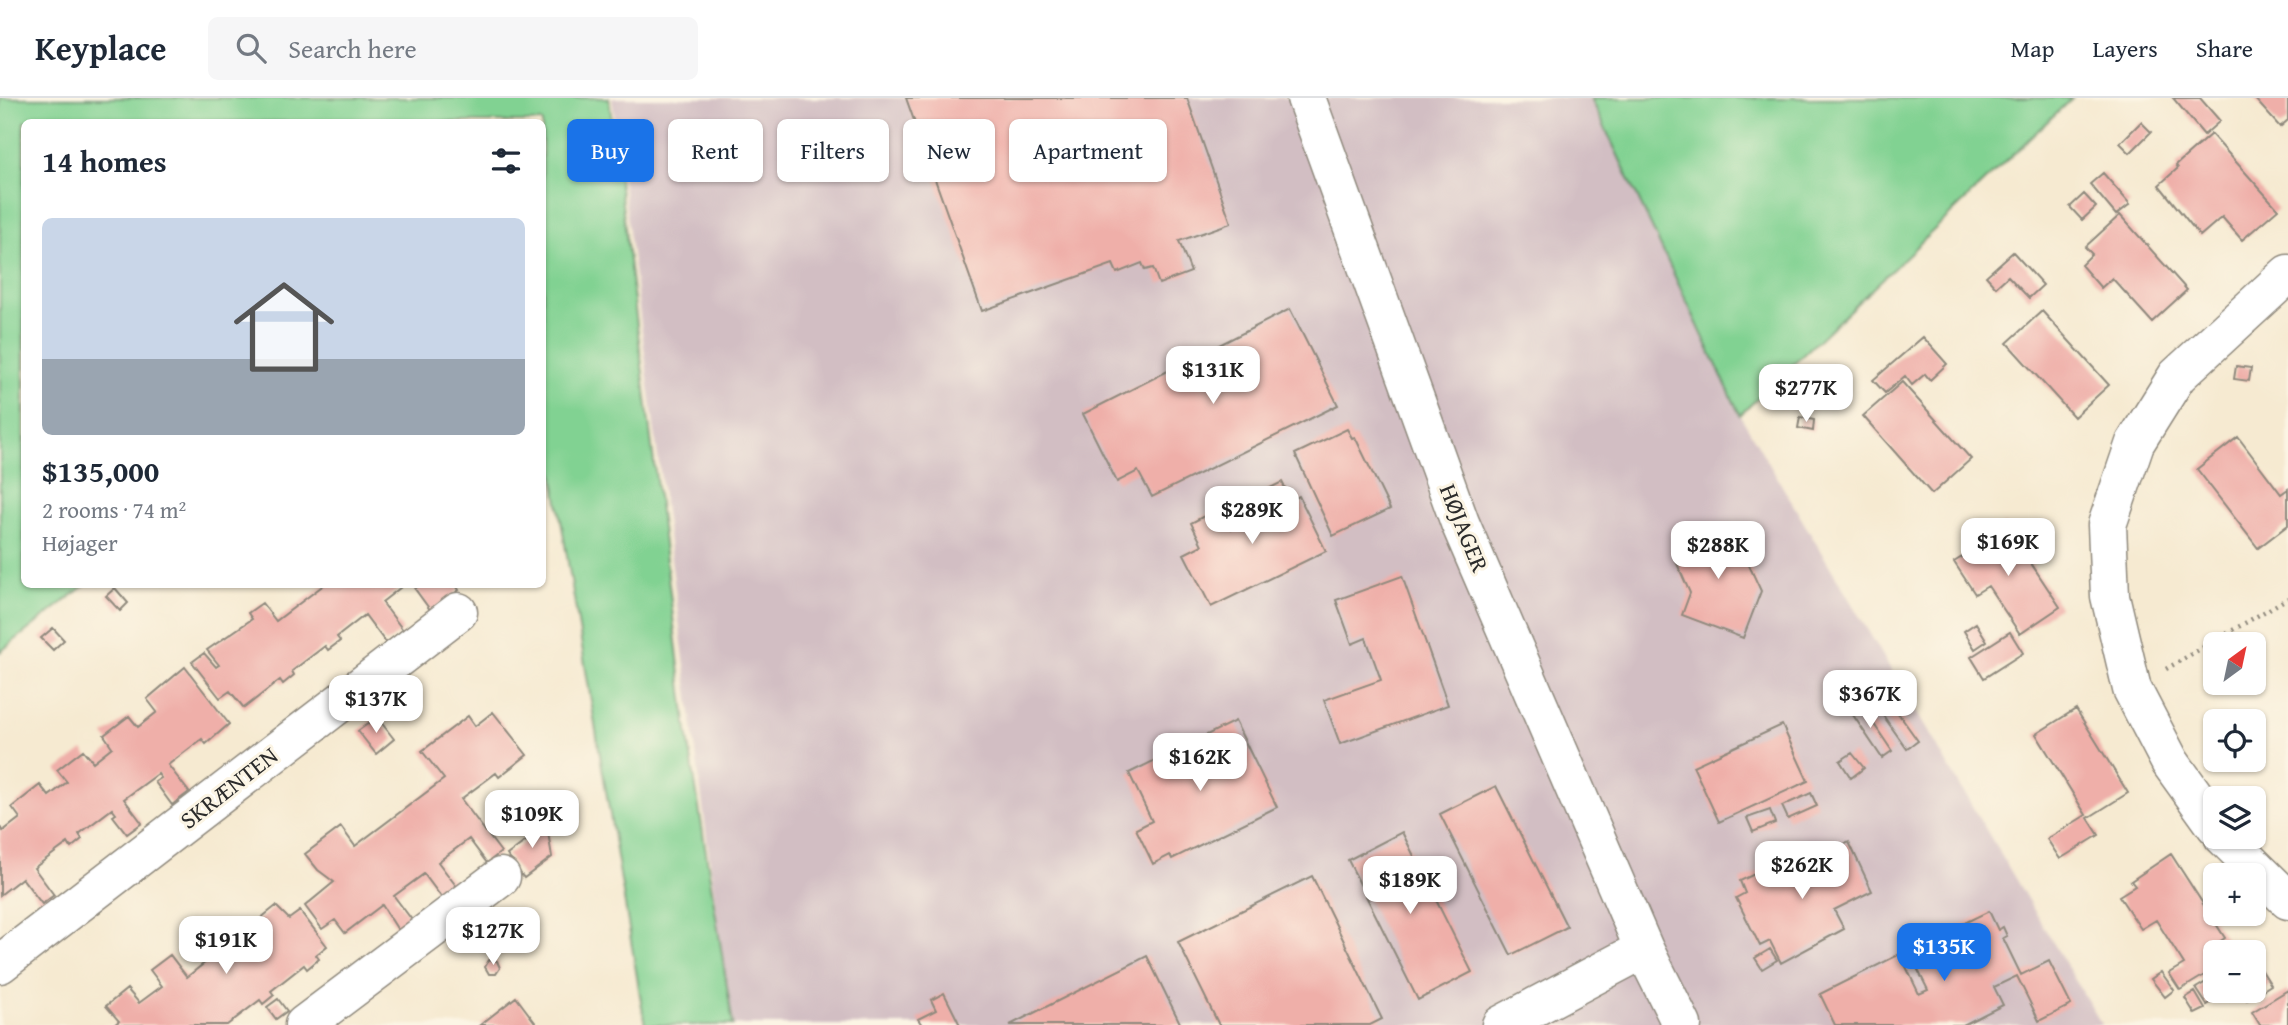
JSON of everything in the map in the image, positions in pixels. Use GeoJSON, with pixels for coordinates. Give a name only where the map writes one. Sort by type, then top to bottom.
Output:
{"type":"FeatureCollection","features":[{"type":"Feature","properties":{"kind":"street","name":"HØJAGER"},"geometry":{"type":"LineString","coordinates":[[1306,98],[1460,523],[1644,949],[1682,1025]]}},
{"type":"Feature","properties":{"kind":"street"},"geometry":{"type":"LineString","coordinates":[[2203,808],[2170,762],[2132,689],[2110,596],[2107,525],[2134,443],[2177,376],[2288,274]]}},
{"type":"Feature","properties":{"kind":"street","name":"SKRÆNTEN"},"geometry":{"type":"LineString","coordinates":[[0,964],[458,612]]}},
{"type":"Feature","properties":{"kind":"street"},"geometry":{"type":"LineString","coordinates":[[2236,849],[2288,900]]}},
{"type":"Feature","properties":{"kind":"street"},"geometry":{"type":"LineString","coordinates":[[304,1025],[501,877]]}},
{"type":"Feature","properties":{"kind":"street"},"geometry":{"type":"LineString","coordinates":[[1501,1025],[1644,949]]}},
{"type":"Feature","properties":{"kind":"path"},"geometry":{"type":"LineString","coordinates":[[2132,689],[2288,598]]}},
{"type":"Feature","properties":{"kind":"shaded area"},"geometry":{"type":"Polygon","coordinates":[[[612,98],[1591,98],[1740,415],[2102,1025],[731,1025],[623,182],[654,182],[654,119],[615,119],[612,98]]]}},
{"type":"Feature","properties":{"kind":"green space"},"geometry":{"type":"Polygon","coordinates":[[[0,98],[609,98],[612,119],[567,119],[567,182],[619,182],[687,731],[733,1025],[645,1025],[546,430],[546,119],[21,119],[21,588],[81,588],[0,652],[0,98]]]}},
{"type":"Feature","properties":{"kind":"green space"},"geometry":{"type":"Polygon","coordinates":[[[1591,98],[2072,98],[1740,415],[1591,98]]]}},
{"type":"Feature","properties":{"kind":"building"},"geometry":{"type":"Polygon","coordinates":[[[906,98],[1187,98],[1231,223],[1179,241],[1191,272],[1159,284],[1153,268],[1145,270],[1142,263],[1117,273],[1113,264],[982,311],[936,182],[995,182],[995,119],[913,119],[906,98]]]}},
{"type":"Feature","properties":{"kind":"building"},"geometry":{"type":"Polygon","coordinates":[[[2173,98],[2200,98],[2220,121],[2204,135],[2173,98]]]}},
{"type":"Feature","properties":{"kind":"building"},"geometry":{"type":"Polygon","coordinates":[[[2254,98],[2288,98],[2288,120],[2280,127],[2254,98]]]}},
{"type":"Feature","properties":{"kind":"building"},"geometry":{"type":"Polygon","coordinates":[[[2141,122],[2151,132],[2130,153],[2120,143],[2141,122]]]}},
{"type":"Feature","properties":{"kind":"building"},"geometry":{"type":"Polygon","coordinates":[[[2211,134],[2278,209],[2242,240],[2222,217],[2200,236],[2159,185],[2178,168],[2176,165],[2211,134]]]}},
{"type":"Feature","properties":{"kind":"building"},"geometry":{"type":"Polygon","coordinates":[[[2103,173],[2130,204],[2116,215],[2090,184],[2103,173]]]}},
{"type":"Feature","properties":{"kind":"building"},"geometry":{"type":"Polygon","coordinates":[[[2084,194],[2096,207],[2082,220],[2070,207],[2084,194]]]}},
{"type":"Feature","properties":{"kind":"building"},"geometry":{"type":"Polygon","coordinates":[[[2120,215],[2187,290],[2152,322],[2112,278],[2101,288],[2081,265],[2092,254],[2085,247],[2120,215]]]}},
{"type":"Feature","properties":{"kind":"building"},"geometry":{"type":"Polygon","coordinates":[[[2013,252],[2043,285],[2029,298],[2008,276],[1996,287],[1986,276],[2013,252]]]}},
{"type":"Feature","properties":{"kind":"building"},"geometry":{"type":"Polygon","coordinates":[[[1290,309],[1338,405],[1152,497],[1138,471],[1117,482],[1083,414],[1290,309]]]}},
{"type":"Feature","properties":{"kind":"building"},"geometry":{"type":"Polygon","coordinates":[[[2042,311],[2109,385],[2074,417],[2007,343],[2042,311]]]}},
{"type":"Feature","properties":{"kind":"building"},"geometry":{"type":"Polygon","coordinates":[[[1923,337],[1947,364],[1930,380],[1925,374],[1912,385],[1905,376],[1885,393],[1873,380],[1923,337]]]}},
{"type":"Feature","properties":{"kind":"building"},"geometry":{"type":"Polygon","coordinates":[[[2236,366],[2251,368],[2249,381],[2234,379],[2236,366]]]}},
{"type":"Feature","properties":{"kind":"building"},"geometry":{"type":"Polygon","coordinates":[[[1902,382],[1971,459],[1932,494],[1863,416],[1902,382]]]}},
{"type":"Feature","properties":{"kind":"building"},"geometry":{"type":"Polygon","coordinates":[[[1800,417],[1814,420],[1813,431],[1798,428],[1800,417]]]}},
{"type":"Feature","properties":{"kind":"building"},"geometry":{"type":"Polygon","coordinates":[[[1347,429],[1352,438],[1355,437],[1390,509],[1333,536],[1295,454],[1347,429]]]}},
{"type":"Feature","properties":{"kind":"building"},"geometry":{"type":"Polygon","coordinates":[[[2238,437],[2281,494],[2288,489],[2288,525],[2258,548],[2197,469],[2238,437]]]}},
{"type":"Feature","properties":{"kind":"building"},"geometry":{"type":"Polygon","coordinates":[[[1282,482],[1291,500],[1299,496],[1326,551],[1211,607],[1184,554],[1202,545],[1191,523],[1221,507],[1232,529],[1261,515],[1252,497],[1282,482]]]}},
{"type":"Feature","properties":{"kind":"building"},"geometry":{"type":"Polygon","coordinates":[[[1730,524],[1761,591],[1743,638],[1682,615],[1690,593],[1671,550],[1730,524]]]}},
{"type":"Feature","properties":{"kind":"building"},"geometry":{"type":"Polygon","coordinates":[[[2005,524],[2060,607],[2020,634],[1988,586],[1975,594],[1954,562],[1967,554],[1965,550],[2005,524]]]}},
{"type":"Feature","properties":{"kind":"building"},"geometry":{"type":"Polygon","coordinates":[[[1402,576],[1448,705],[1340,744],[1324,700],[1381,680],[1366,638],[1352,644],[1336,600],[1402,576]]]}},
{"type":"Feature","properties":{"kind":"building"},"geometry":{"type":"Polygon","coordinates":[[[115,588],[128,603],[120,611],[106,596],[115,588]]]}},
{"type":"Feature","properties":{"kind":"building"},"geometry":{"type":"Polygon","coordinates":[[[320,588],[400,588],[382,602],[403,630],[386,643],[365,615],[337,637],[340,641],[328,650],[325,646],[292,671],[294,675],[283,684],[280,680],[244,708],[230,691],[220,698],[192,662],[204,653],[216,667],[219,665],[207,650],[252,619],[248,613],[262,603],[276,621],[320,588]]]}},
{"type":"Feature","properties":{"kind":"building"},"geometry":{"type":"Polygon","coordinates":[[[458,588],[459,590],[431,611],[415,589],[458,588]]]}},
{"type":"Feature","properties":{"kind":"building"},"geometry":{"type":"Polygon","coordinates":[[[1976,623],[1987,641],[1975,649],[1964,631],[1976,623]]]}},
{"type":"Feature","properties":{"kind":"building"},"geometry":{"type":"Polygon","coordinates":[[[53,628],[64,640],[53,650],[41,638],[53,628]]]}},
{"type":"Feature","properties":{"kind":"building"},"geometry":{"type":"Polygon","coordinates":[[[2010,632],[2023,653],[1984,678],[1971,657],[2010,632]]]}},
{"type":"Feature","properties":{"kind":"building"},"geometry":{"type":"Polygon","coordinates":[[[185,667],[229,724],[206,744],[202,739],[168,765],[189,792],[172,805],[155,782],[161,778],[158,774],[124,799],[142,823],[127,834],[113,816],[116,814],[112,809],[79,834],[82,839],[71,848],[68,843],[34,868],[54,895],[42,904],[22,878],[0,895],[0,827],[3,831],[20,818],[12,807],[40,785],[49,796],[67,782],[57,770],[83,750],[93,762],[112,747],[104,735],[129,716],[138,727],[157,712],[147,699],[185,667]]]}},
{"type":"Feature","properties":{"kind":"building"},"geometry":{"type":"Polygon","coordinates":[[[1878,685],[1918,741],[1907,749],[1867,693],[1878,685]]]}},
{"type":"Feature","properties":{"kind":"building"},"geometry":{"type":"Polygon","coordinates":[[[1859,702],[1892,751],[1882,758],[1849,709],[1859,702]]]}},
{"type":"Feature","properties":{"kind":"building"},"geometry":{"type":"Polygon","coordinates":[[[2076,709],[2128,793],[2088,818],[2099,835],[2060,859],[2047,839],[2086,815],[2036,734],[2076,709]]]}},
{"type":"Feature","properties":{"kind":"building"},"geometry":{"type":"Polygon","coordinates":[[[493,712],[527,755],[499,777],[496,773],[461,799],[501,852],[487,863],[469,839],[438,862],[457,887],[442,898],[424,874],[394,896],[412,920],[398,930],[382,905],[345,933],[335,920],[322,929],[305,906],[334,882],[318,870],[305,854],[341,827],[355,846],[444,779],[422,751],[468,716],[475,726],[493,712]]]}},
{"type":"Feature","properties":{"kind":"building"},"geometry":{"type":"Polygon","coordinates":[[[377,717],[394,739],[376,754],[358,731],[377,717]]]}},
{"type":"Feature","properties":{"kind":"building"},"geometry":{"type":"Polygon","coordinates":[[[1235,721],[1277,807],[1172,859],[1170,855],[1153,864],[1136,829],[1152,821],[1129,773],[1235,721]]]}},
{"type":"Feature","properties":{"kind":"building"},"geometry":{"type":"Polygon","coordinates":[[[1782,725],[1808,781],[1719,822],[1693,766],[1782,725]]]}},
{"type":"Feature","properties":{"kind":"building"},"geometry":{"type":"Polygon","coordinates":[[[1852,753],[1864,768],[1851,778],[1840,761],[1852,753]]]}},
{"type":"Feature","properties":{"kind":"building"},"geometry":{"type":"Polygon","coordinates":[[[1496,786],[1567,927],[1511,955],[1440,814],[1496,786]]]}},
{"type":"Feature","properties":{"kind":"building"},"geometry":{"type":"Polygon","coordinates":[[[1811,793],[1817,806],[1788,819],[1782,806],[1811,793]]]}},
{"type":"Feature","properties":{"kind":"building"},"geometry":{"type":"Polygon","coordinates":[[[1770,810],[1775,823],[1753,832],[1747,818],[1770,810]]]}},
{"type":"Feature","properties":{"kind":"building"},"geometry":{"type":"Polygon","coordinates":[[[540,820],[548,832],[552,857],[524,878],[507,855],[530,838],[525,831],[540,820]]]}},
{"type":"Feature","properties":{"kind":"building"},"geometry":{"type":"Polygon","coordinates":[[[1402,832],[1472,972],[1418,1000],[1348,860],[1402,832]]]}},
{"type":"Feature","properties":{"kind":"building"},"geometry":{"type":"Polygon","coordinates":[[[1849,842],[1872,891],[1834,910],[1844,929],[1781,963],[1770,941],[1760,946],[1736,898],[1745,893],[1740,881],[1777,863],[1783,874],[1849,842]]]}},
{"type":"Feature","properties":{"kind":"building"},"geometry":{"type":"Polygon","coordinates":[[[2171,854],[2203,904],[2203,926],[2217,926],[2225,938],[2203,940],[2203,976],[2180,990],[2169,973],[2184,964],[2156,920],[2141,929],[2119,896],[2135,886],[2131,881],[2171,854]]]}},
{"type":"Feature","properties":{"kind":"building"},"geometry":{"type":"Polygon","coordinates":[[[1312,876],[1382,1019],[1370,1025],[1219,1025],[1178,942],[1312,876]]]}},
{"type":"Feature","properties":{"kind":"building"},"geometry":{"type":"Polygon","coordinates":[[[276,906],[289,919],[300,911],[327,946],[316,955],[319,959],[307,969],[304,965],[271,991],[274,995],[263,1004],[260,1000],[227,1025],[114,1025],[119,1021],[106,1006],[127,989],[139,1003],[162,986],[150,970],[170,955],[187,977],[276,906]]]}},
{"type":"Feature","properties":{"kind":"building"},"geometry":{"type":"Polygon","coordinates":[[[1989,911],[1998,930],[2003,927],[2007,936],[2003,938],[2021,975],[2049,961],[2071,1005],[2039,1021],[2017,976],[1994,987],[2003,1005],[1963,1025],[1835,1025],[1820,994],[1900,954],[1919,994],[1928,990],[1908,950],[1989,911]]]}},
{"type":"Feature","properties":{"kind":"building"},"geometry":{"type":"Polygon","coordinates":[[[1770,949],[1777,960],[1762,969],[1755,958],[1770,949]]]}},
{"type":"Feature","properties":{"kind":"building"},"geometry":{"type":"Polygon","coordinates":[[[1147,956],[1181,1025],[1010,1025],[1147,956]]]}},
{"type":"Feature","properties":{"kind":"building"},"geometry":{"type":"Polygon","coordinates":[[[489,960],[497,961],[500,968],[496,974],[489,974],[485,967],[489,960]]]}},
{"type":"Feature","properties":{"kind":"building"},"geometry":{"type":"Polygon","coordinates":[[[2161,972],[2174,990],[2165,997],[2151,979],[2161,972]]]}},
{"type":"Feature","properties":{"kind":"building"},"geometry":{"type":"Polygon","coordinates":[[[2203,984],[2203,999],[2196,988],[2203,984]]]}},
{"type":"Feature","properties":{"kind":"building"},"geometry":{"type":"Polygon","coordinates":[[[2288,990],[2288,1025],[2260,1025],[2252,1012],[2288,990]]]}},
{"type":"Feature","properties":{"kind":"building"},"geometry":{"type":"Polygon","coordinates":[[[2195,992],[2205,1009],[2195,1014],[2185,998],[2195,992]]]}},
{"type":"Feature","properties":{"kind":"building"},"geometry":{"type":"Polygon","coordinates":[[[944,993],[960,1025],[922,1025],[918,1019],[936,1010],[931,1000],[944,993]]]}},
{"type":"Feature","properties":{"kind":"building"},"geometry":{"type":"Polygon","coordinates":[[[516,997],[537,1025],[480,1025],[516,997]]]}},
{"type":"Feature","properties":{"kind":"building"},"geometry":{"type":"Polygon","coordinates":[[[278,999],[287,1011],[276,1019],[267,1007],[278,999]]]}}]}
